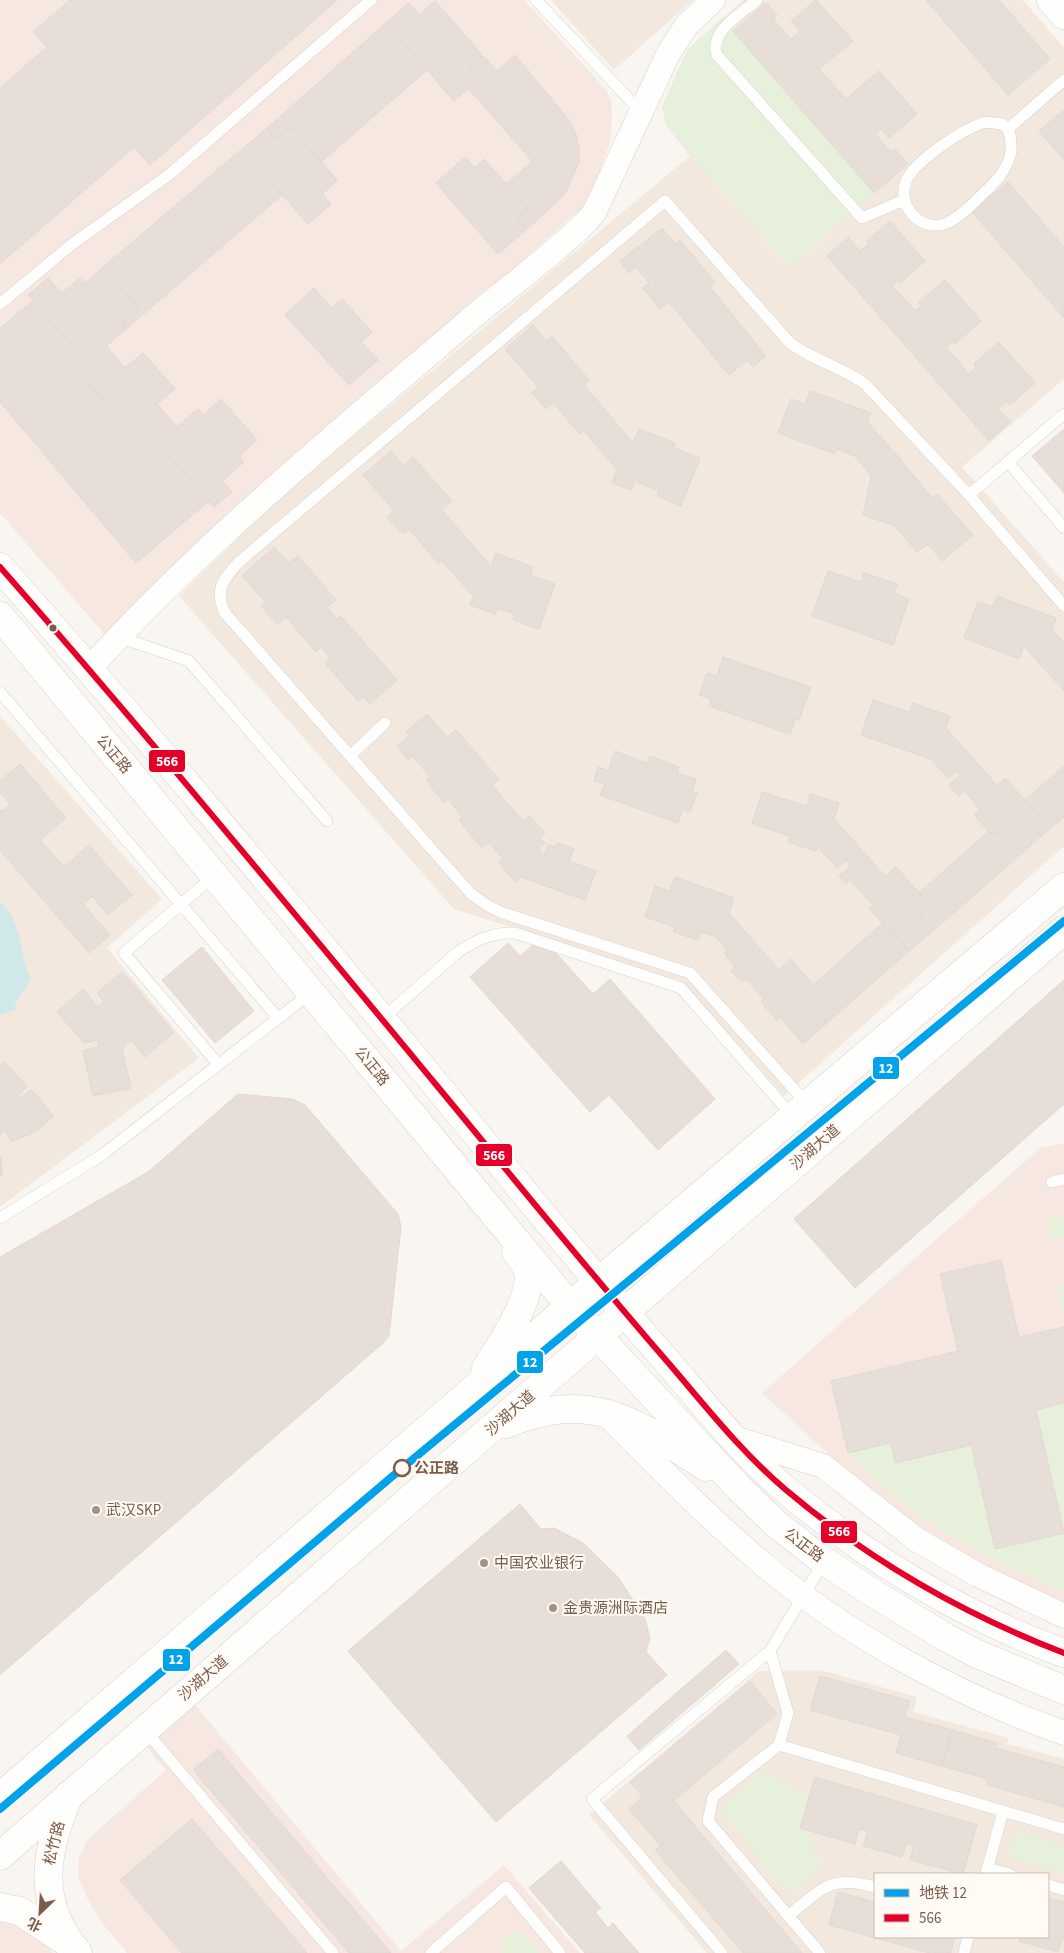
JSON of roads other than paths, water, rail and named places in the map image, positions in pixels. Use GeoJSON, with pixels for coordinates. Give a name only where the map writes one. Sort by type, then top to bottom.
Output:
{"type":"FeatureCollection","features":[{"type":"Feature","properties":{"kind":"main road"},"geometry":{"type":"LineString","coordinates":[[1051,0],[1064,15]]}},
{"type":"Feature","properties":{"kind":"main road"},"geometry":{"type":"LineString","coordinates":[[0,567],[89,669],[382,1019],[624,1313],[734,1438],[784,1489],[870,1552],[989,1622],[1064,1653]]}},
{"type":"Feature","properties":{"kind":"main road","name":"公正路"},"geometry":{"type":"LineString","coordinates":[[0,616],[570,1306],[738,1487],[775,1523],[824,1561],[945,1637],[977,1654],[1064,1690]]}},
{"type":"Feature","properties":{"kind":"main road"},"geometry":{"type":"LineString","coordinates":[[0,1797],[598,1282],[1064,888]]}},
{"type":"Feature","properties":{"kind":"main road","name":"沙湖大道"},"geometry":{"type":"LineString","coordinates":[[0,1856],[1064,930]]}},
{"type":"Feature","properties":{"kind":"main road"},"geometry":{"type":"LineString","coordinates":[[463,1398],[503,1340],[524,1297],[528,1279],[524,1262],[474,1198],[472,1188]]}},
{"type":"Feature","properties":{"kind":"main road"},"geometry":{"type":"LineString","coordinates":[[491,1430],[533,1413],[573,1408],[604,1412],[651,1432],[738,1487]]}},
{"type":"Feature","properties":{"kind":"main road","name":"松竹路"},"geometry":{"type":"LineString","coordinates":[[69,1795],[58,1821],[50,1849],[47,1878],[55,1913],[76,1950]]}},
{"type":"Feature","properties":{"kind":"main road","name":"松竹路"},"geometry":{"type":"LineString","coordinates":[[0,1907],[20,1911],[76,1950]]}},
{"type":"Feature","properties":{"kind":"street"},"geometry":{"type":"LineString","coordinates":[[89,669],[146,608],[241,519],[469,320],[588,220],[595,211],[677,38],[686,26],[713,0]]}},
{"type":"Feature","properties":{"kind":"street"},"geometry":{"type":"LineString","coordinates":[[604,1412],[719,1525],[758,1560],[865,1638],[922,1671],[994,1706],[1064,1734]]}},
{"type":"Feature","properties":{"kind":"street"},"geometry":{"type":"LineString","coordinates":[[734,1438],[823,1466],[917,1540],[978,1575],[1064,1616]]}},
{"type":"Feature","properties":{"kind":"lane"},"geometry":{"type":"LineString","coordinates":[[0,304],[71,245],[170,174],[371,0]]}},
{"type":"Feature","properties":{"kind":"lane"},"geometry":{"type":"LineString","coordinates":[[536,0],[642,112]]}},
{"type":"Feature","properties":{"kind":"lane"},"geometry":{"type":"LineString","coordinates":[[757,0],[718,36],[715,47],[717,55],[862,218],[904,200]]}},
{"type":"Feature","properties":{"kind":"lane"},"geometry":{"type":"LineString","coordinates":[[1008,129],[1064,80]]}},
{"type":"Feature","properties":{"kind":"lane"},"geometry":{"type":"LineString","coordinates":[[986,122],[1002,124],[1008,129],[1012,146],[1004,171],[992,186],[956,217],[938,225],[928,224],[911,214],[904,200],[904,187],[908,178],[950,139],[974,125],[986,122]]}},
{"type":"Feature","properties":{"kind":"lane"},"geometry":{"type":"LineString","coordinates":[[801,1112],[690,973],[504,912],[480,902],[465,888],[225,614],[219,598],[223,583],[239,562],[665,201],[790,343],[812,356],[844,370],[865,384],[969,495],[1064,606]]}},
{"type":"Feature","properties":{"kind":"lane"},"geometry":{"type":"LineString","coordinates":[[969,495],[1064,414]]}},
{"type":"Feature","properties":{"kind":"lane"},"geometry":{"type":"LineString","coordinates":[[1008,462],[1064,528]]}},
{"type":"Feature","properties":{"kind":"lane"},"geometry":{"type":"LineString","coordinates":[[119,636],[189,662],[327,821]]}},
{"type":"Feature","properties":{"kind":"lane"},"geometry":{"type":"LineString","coordinates":[[0,692],[278,1018]]}},
{"type":"Feature","properties":{"kind":"lane"},"geometry":{"type":"LineString","coordinates":[[350,756],[385,723]]}},
{"type":"Feature","properties":{"kind":"lane"},"geometry":{"type":"LineString","coordinates":[[215,875],[124,953],[218,1064]]}},
{"type":"Feature","properties":{"kind":"lane"},"geometry":{"type":"LineString","coordinates":[[382,1019],[458,952],[470,944],[490,936],[515,933],[681,988],[801,1112]]}},
{"type":"Feature","properties":{"kind":"lane"},"geometry":{"type":"LineString","coordinates":[[0,1218],[102,1156],[312,992]]}},
{"type":"Feature","properties":{"kind":"lane"},"geometry":{"type":"LineString","coordinates":[[1052,1182],[1064,1179]]}},
{"type":"Feature","properties":{"kind":"lane"},"geometry":{"type":"LineString","coordinates":[[722,1953],[592,1799],[770,1651],[824,1561]]}},
{"type":"Feature","properties":{"kind":"lane"},"geometry":{"type":"LineString","coordinates":[[770,1651],[788,1713],[779,1745],[712,1797],[708,1821],[820,1953]]}},
{"type":"Feature","properties":{"kind":"lane"},"geometry":{"type":"LineString","coordinates":[[144,1729],[334,1953]]}},
{"type":"Feature","properties":{"kind":"lane"},"geometry":{"type":"LineString","coordinates":[[779,1745],[1064,1829]]}},
{"type":"Feature","properties":{"kind":"lane"},"geometry":{"type":"LineString","coordinates":[[1002,1873],[986,1871],[1003,1811]]}},
{"type":"Feature","properties":{"kind":"lane"},"geometry":{"type":"LineString","coordinates":[[788,1916],[832,1883],[856,1882],[874,1887]]}},
{"type":"Feature","properties":{"kind":"lane"},"geometry":{"type":"LineString","coordinates":[[1049,1885],[1064,1890]]}},
{"type":"Feature","properties":{"kind":"lane"},"geometry":{"type":"LineString","coordinates":[[431,1953],[506,1887],[560,1953]]}},
{"type":"Feature","properties":{"kind":"lane"},"geometry":{"type":"LineString","coordinates":[[964,1953],[968,1938]]}},
{"type":"Feature","properties":{"kind":"water"},"geometry":{"type":"Polygon","coordinates":[[[0,902],[13,919],[31,979],[14,1006],[18,1009],[0,1015],[0,902]]]}},
{"type":"Feature","properties":{"kind":"metro line","name":"12"},"geometry":{"type":"LineString","coordinates":[[0,1809],[401,1469],[1064,921]]}},
{"type":"Feature","properties":{"kind":"place","name":"公正路"},"geometry":{"type":"Point","coordinates":[402,1468]}},
{"type":"Feature","properties":{"kind":"place","name":"武汉SKP"},"geometry":{"type":"Point","coordinates":[96,1510]}},
{"type":"Feature","properties":{"kind":"place","name":"中国农业银行"},"geometry":{"type":"Point","coordinates":[484,1563]}},
{"type":"Feature","properties":{"kind":"place","name":"金贵源洲际酒店"},"geometry":{"type":"Point","coordinates":[553,1608]}}]}
